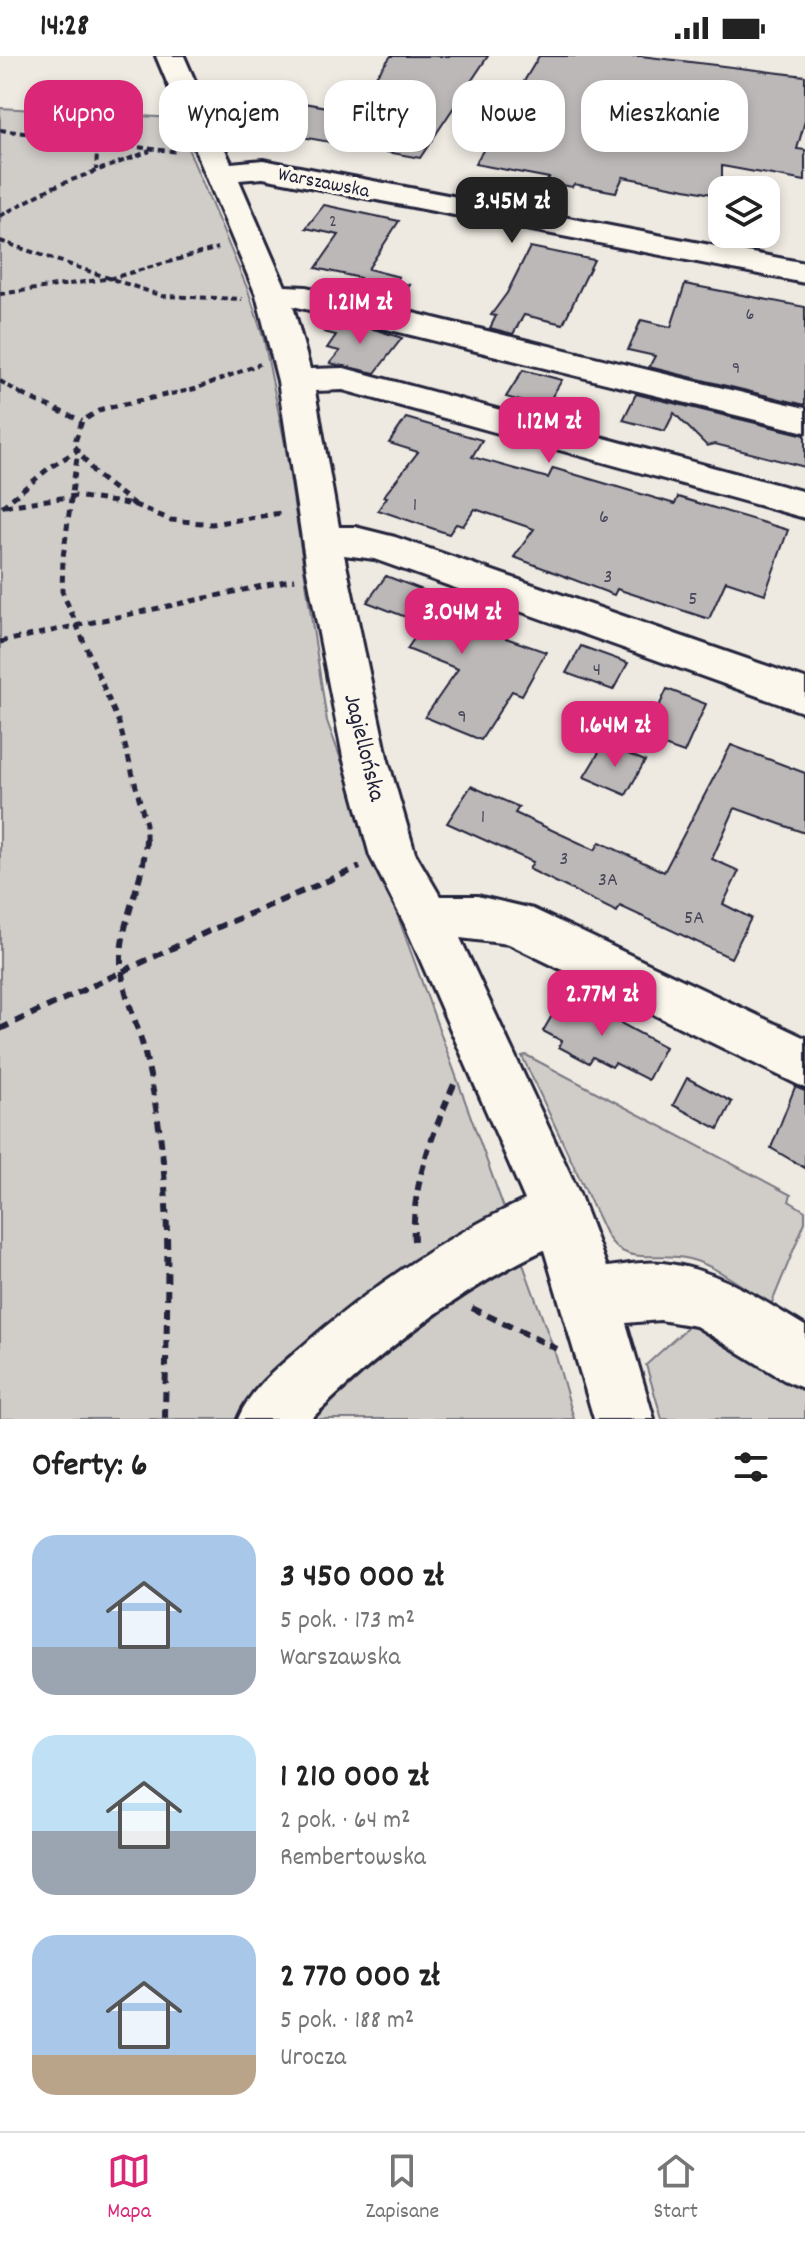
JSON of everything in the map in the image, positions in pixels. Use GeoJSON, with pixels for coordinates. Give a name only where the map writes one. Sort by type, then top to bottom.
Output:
{"type":"FeatureCollection","features":[{"type":"Feature","properties":{"kind":"street","name":"Jagiellońska"},"geometry":{"type":"LineString","coordinates":[[170,56],[217,163],[284,370],[365,757],[393,856],[426,917],[559,1213],[589,1297],[624,1419]]}},
{"type":"Feature","properties":{"kind":"street","name":"Warszawska"},"geometry":{"type":"LineString","coordinates":[[217,163],[263,169],[805,273]]}},
{"type":"Feature","properties":{"kind":"street"},"geometry":{"type":"LineString","coordinates":[[259,297],[306,297],[805,420]]}},
{"type":"Feature","properties":{"kind":"street"},"geometry":{"type":"LineString","coordinates":[[284,370],[344,379],[805,505]]}},
{"type":"Feature","properties":{"kind":"street"},"geometry":{"type":"LineString","coordinates":[[325,557],[355,541],[381,547],[805,696]]}},
{"type":"Feature","properties":{"kind":"street"},"geometry":{"type":"LineString","coordinates":[[426,917],[477,917],[516,924],[805,1064]]}},
{"type":"Feature","properties":{"kind":"street"},"geometry":{"type":"LineString","coordinates":[[268,1419],[363,1330],[425,1285],[504,1237],[559,1213]]}},
{"type":"Feature","properties":{"kind":"street"},"geometry":{"type":"LineString","coordinates":[[589,1297],[660,1291],[705,1299],[805,1359]]}},
{"type":"Feature","properties":{"kind":"path"},"geometry":{"type":"LineString","coordinates":[[0,130],[24,133]]}},
{"type":"Feature","properties":{"kind":"path"},"geometry":{"type":"LineString","coordinates":[[143,149],[217,163]]}},
{"type":"Feature","properties":{"kind":"path"},"geometry":{"type":"LineString","coordinates":[[0,216],[13,207],[96,170],[151,150]]}},
{"type":"Feature","properties":{"kind":"path"},"geometry":{"type":"LineString","coordinates":[[96,170],[99,160],[97,152]]}},
{"type":"Feature","properties":{"kind":"path"},"geometry":{"type":"LineString","coordinates":[[0,241],[162,296],[259,297]]}},
{"type":"Feature","properties":{"kind":"path"},"geometry":{"type":"LineString","coordinates":[[0,294],[112,278],[220,248]]}},
{"type":"Feature","properties":{"kind":"path"},"geometry":{"type":"LineString","coordinates":[[135,505],[96,475],[74,445],[82,421],[102,409],[284,370]]}},
{"type":"Feature","properties":{"kind":"path"},"geometry":{"type":"LineString","coordinates":[[0,381],[32,401],[82,421]]}},
{"type":"Feature","properties":{"kind":"path"},"geometry":{"type":"LineString","coordinates":[[78,450],[75,496],[61,571],[62,591],[119,723],[146,824],[145,863],[126,925],[122,972],[145,1052],[160,1135],[166,1236],[165,1419]]}},
{"type":"Feature","properties":{"kind":"path"},"geometry":{"type":"LineString","coordinates":[[1,507],[49,468],[78,450]]}},
{"type":"Feature","properties":{"kind":"path"},"geometry":{"type":"LineString","coordinates":[[1,507],[75,496],[135,505],[171,520],[212,524],[285,513]]}},
{"type":"Feature","properties":{"kind":"path"},"geometry":{"type":"LineString","coordinates":[[0,642],[76,626],[325,557]]}},
{"type":"Feature","properties":{"kind":"path"},"geometry":{"type":"LineString","coordinates":[[0,1029],[344,873],[393,856]]}},
{"type":"Feature","properties":{"kind":"path"},"geometry":{"type":"LineString","coordinates":[[490,1056],[461,1068],[420,1179],[413,1231],[425,1285],[612,1375]]}},
{"type":"Feature","properties":{"kind":"shaded area"},"geometry":{"type":"Polygon","coordinates":[[[0,108],[24,109],[24,152],[143,152],[143,116],[159,117],[159,152],[189,152],[248,290],[264,340],[285,444],[327,721],[505,1211],[247,1419],[0,1419],[0,108]]]}},
{"type":"Feature","properties":{"kind":"shaded area"},"geometry":{"type":"Polygon","coordinates":[[[526,1055],[791,1195],[789,1201],[805,1211],[805,1222],[771,1305],[700,1262],[677,1257],[632,1255],[614,1245],[522,1056],[526,1055]]]}},
{"type":"Feature","properties":{"kind":"shaded area"},"geometry":{"type":"Polygon","coordinates":[[[519,1253],[555,1353],[574,1419],[279,1419],[519,1253]]]}},
{"type":"Feature","properties":{"kind":"shaded area"},"geometry":{"type":"Polygon","coordinates":[[[690,1325],[748,1359],[805,1387],[805,1419],[662,1419],[646,1365],[690,1325]]]}},
{"type":"Feature","properties":{"kind":"building"},"geometry":{"type":"Polygon","coordinates":[[[391,56],[488,56],[472,80],[452,80],[452,110],[436,134],[436,80],[373,80],[391,56]]]}},
{"type":"Feature","properties":{"kind":"building"},"geometry":{"type":"Polygon","coordinates":[[[539,56],[641,56],[805,76],[805,121],[797,149],[805,150],[805,181],[722,166],[722,176],[708,176],[708,193],[623,177],[616,192],[546,182],[549,178],[475,164],[482,152],[565,152],[565,80],[525,80],[539,56]]]}},
{"type":"Feature","properties":{"kind":"building"},"geometry":{"type":"Polygon","coordinates":[[[308,104],[324,106],[324,141],[308,138],[308,104]]]}},
{"type":"Feature","properties":{"kind":"building"},"geometry":{"type":"Polygon","coordinates":[[[386,152],[424,152],[420,158],[386,152]]]}},
{"type":"Feature","properties":{"kind":"building"},"geometry":{"type":"Polygon","coordinates":[[[324,205],[399,221],[368,269],[399,277],[396,282],[410,285],[395,306],[349,294],[360,278],[316,268],[339,235],[306,228],[324,205]]]}},
{"type":"Feature","properties":{"kind":"building"},"geometry":{"type":"Polygon","coordinates":[[[530,247],[594,260],[563,324],[524,315],[513,334],[490,328],[496,316],[491,315],[507,293],[530,247]]]}},
{"type":"Feature","properties":{"kind":"building"},"geometry":{"type":"Polygon","coordinates":[[[685,284],[805,307],[805,405],[649,367],[655,356],[628,350],[641,320],[671,327],[685,284]]]}},
{"type":"Feature","properties":{"kind":"building"},"geometry":{"type":"Polygon","coordinates":[[[332,319],[402,338],[375,373],[330,363],[340,351],[327,348],[336,335],[324,332],[332,319]]]}},
{"type":"Feature","properties":{"kind":"building"},"geometry":{"type":"Polygon","coordinates":[[[523,370],[562,380],[545,408],[506,397],[523,370]]]}},
{"type":"Feature","properties":{"kind":"building"},"geometry":{"type":"Polygon","coordinates":[[[636,394],[805,435],[805,467],[715,444],[707,446],[674,413],[665,431],[623,420],[636,394]]]}},
{"type":"Feature","properties":{"kind":"building"},"geometry":{"type":"Polygon","coordinates":[[[406,418],[482,440],[472,457],[548,478],[553,468],[675,504],[678,497],[788,530],[765,594],[726,581],[709,619],[617,589],[614,595],[514,557],[534,529],[475,509],[463,526],[456,524],[449,534],[378,510],[387,497],[384,496],[418,452],[389,443],[406,418]]]}},
{"type":"Feature","properties":{"kind":"building"},"geometry":{"type":"Polygon","coordinates":[[[386,576],[489,615],[480,629],[546,652],[522,695],[512,691],[481,740],[425,717],[458,669],[407,649],[424,624],[367,602],[386,576]]]}},
{"type":"Feature","properties":{"kind":"building"},"geometry":{"type":"Polygon","coordinates":[[[581,646],[628,663],[613,690],[566,673],[581,646]]]}},
{"type":"Feature","properties":{"kind":"building"},"geometry":{"type":"Polygon","coordinates":[[[667,689],[706,704],[684,753],[644,739],[667,689]]]}},
{"type":"Feature","properties":{"kind":"building"},"geometry":{"type":"Polygon","coordinates":[[[604,744],[645,761],[626,795],[584,777],[604,744]]]}},
{"type":"Feature","properties":{"kind":"building"},"geometry":{"type":"Polygon","coordinates":[[[731,745],[805,773],[805,833],[735,808],[712,859],[739,871],[723,904],[751,918],[731,958],[620,906],[617,912],[529,869],[533,862],[447,823],[471,786],[519,807],[515,813],[595,850],[600,842],[664,872],[731,745]]]}},
{"type":"Feature","properties":{"kind":"building"},"geometry":{"type":"Polygon","coordinates":[[[565,993],[665,1047],[648,1080],[615,1063],[612,1067],[593,1057],[589,1063],[559,1047],[562,1041],[543,1031],[565,993]]]}},
{"type":"Feature","properties":{"kind":"building"},"geometry":{"type":"Polygon","coordinates":[[[687,1078],[732,1102],[718,1129],[673,1105],[687,1078]]]}},
{"type":"Feature","properties":{"kind":"building"},"geometry":{"type":"Polygon","coordinates":[[[795,1087],[805,1091],[805,1168],[771,1148],[795,1087]]]}}]}
